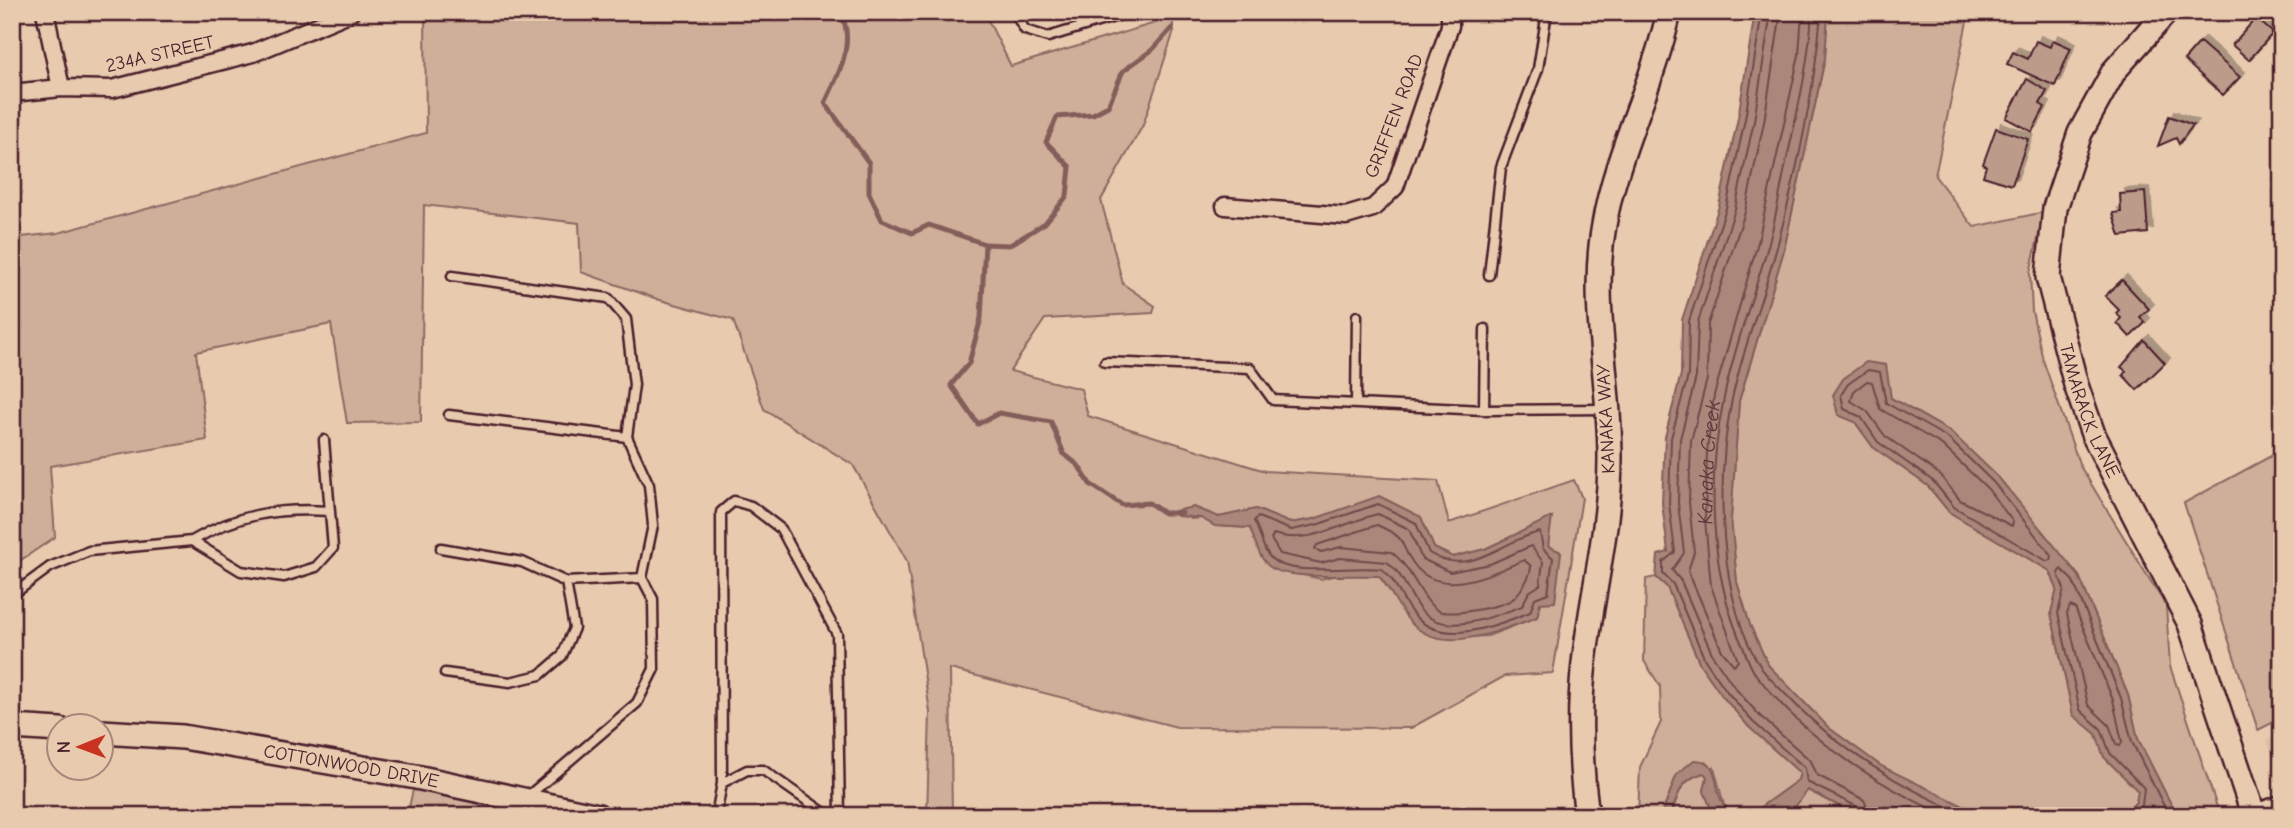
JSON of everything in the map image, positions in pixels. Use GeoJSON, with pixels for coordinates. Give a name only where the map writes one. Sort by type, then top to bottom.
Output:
{"type":"FeatureCollection","features":[{"type":"Feature","properties":{"kind":"street"},"geometry":{"type":"LineString","coordinates":[[45,12],[61,88]]}},
{"type":"Feature","properties":{"kind":"street","name":"234A STREET"},"geometry":{"type":"LineString","coordinates":[[12,93],[61,88],[112,89],[253,53],[320,18],[351,12]]}},
{"type":"Feature","properties":{"kind":"street","name":"GRIFFEN ROAD"},"geometry":{"type":"LineString","coordinates":[[1225,206],[1346,216],[1373,208],[1395,187],[1450,26],[1450,12]]}},
{"type":"Feature","properties":{"kind":"street","name":"TAMARACK LANE"},"geometry":{"type":"LineString","coordinates":[[2166,12],[2114,71],[2080,133],[2055,208],[2048,277],[2076,385],[2093,434],[2190,624],[2253,813]]}},
{"type":"Feature","properties":{"kind":"street","name":"KANAKA WAY"},"geometry":{"type":"LineString","coordinates":[[1587,816],[1579,732],[1580,708],[1609,496],[1608,409],[1599,310],[1603,226],[1665,18]]}},
{"type":"Feature","properties":{"kind":"street"},"geometry":{"type":"LineString","coordinates":[[12,727],[46,729]]}},
{"type":"Feature","properties":{"kind":"street","name":"COTTONWOOD DRIVE"},"geometry":{"type":"LineString","coordinates":[[116,733],[183,737],[526,798],[598,816]]}},
{"type":"Feature","properties":{"kind":"lane"},"geometry":{"type":"LineString","coordinates":[[1014,12],[1025,30],[1048,37],[1130,12]]}},
{"type":"Feature","properties":{"kind":"lane"},"geometry":{"type":"LineString","coordinates":[[1489,275],[1501,167],[1538,69],[1547,12]]}},
{"type":"Feature","properties":{"kind":"lane"},"geometry":{"type":"LineString","coordinates":[[452,276],[608,298],[626,319],[634,385],[627,437],[649,485],[653,525],[642,578],[653,599],[654,669],[638,703],[526,798]]}},
{"type":"Feature","properties":{"kind":"lane"},"geometry":{"type":"LineString","coordinates":[[1356,404],[1357,316]]}},
{"type":"Feature","properties":{"kind":"lane"},"geometry":{"type":"LineString","coordinates":[[1484,410],[1485,330]]}},
{"type":"Feature","properties":{"kind":"lane"},"geometry":{"type":"LineString","coordinates":[[1105,362],[1250,368],[1273,400],[1484,410],[1608,409]]}},
{"type":"Feature","properties":{"kind":"lane"},"geometry":{"type":"LineString","coordinates":[[449,415],[627,437]]}},
{"type":"Feature","properties":{"kind":"lane"},"geometry":{"type":"LineString","coordinates":[[192,541],[241,571],[284,577],[316,567],[333,548],[324,440]]}},
{"type":"Feature","properties":{"kind":"lane"},"geometry":{"type":"LineString","coordinates":[[716,816],[722,783],[721,512],[734,501],[751,506],[781,529],[837,634],[840,816]]}},
{"type":"Feature","properties":{"kind":"lane"},"geometry":{"type":"LineString","coordinates":[[12,595],[50,567],[89,551],[192,541],[223,522],[292,509],[329,511]]}},
{"type":"Feature","properties":{"kind":"lane"},"geometry":{"type":"LineString","coordinates":[[441,548],[522,562],[566,583],[642,578]]}},
{"type":"Feature","properties":{"kind":"lane"},"geometry":{"type":"LineString","coordinates":[[444,673],[510,682],[540,675],[562,656],[574,628],[566,583]]}},
{"type":"Feature","properties":{"kind":"lane"},"geometry":{"type":"LineString","coordinates":[[722,783],[747,770],[763,769],[829,816]]}},
{"type":"Feature","properties":{"kind":"lane"},"geometry":{"type":"LineString","coordinates":[[2253,813],[2282,799]]}},
{"type":"Feature","properties":{"kind":"shaded area"},"geometry":{"type":"Polygon","coordinates":[[[425,12],[984,12],[1011,66],[1172,18],[1174,31],[1143,125],[1101,200],[1123,284],[1155,306],[1153,313],[1045,319],[1010,371],[1081,389],[1088,416],[1265,471],[1438,481],[1449,523],[1574,480],[1582,498],[1553,673],[1505,676],[1411,728],[1177,727],[950,669],[952,816],[927,816],[930,712],[907,561],[853,465],[764,409],[733,320],[660,300],[581,272],[579,223],[424,205],[421,422],[347,423],[331,324],[196,352],[207,440],[50,466],[55,537],[12,566],[12,436],[22,322],[12,315],[12,238],[58,233],[426,133],[425,12]],[[1194,507],[1185,515],[1191,519],[1201,518],[1216,526],[1250,528],[1261,556],[1299,574],[1321,579],[1340,574],[1379,576],[1397,599],[1406,617],[1441,638],[1488,636],[1537,617],[1561,552],[1548,546],[1551,518],[1485,549],[1453,557],[1434,548],[1421,517],[1314,519],[1290,523],[1256,509],[1219,517],[1194,507]]]}},
{"type":"Feature","properties":{"kind":"shaded area"},"geometry":{"type":"Polygon","coordinates":[[[1828,12],[1969,12],[1935,176],[1974,227],[2044,212],[2030,273],[2032,311],[2043,360],[2080,466],[2166,606],[2170,666],[2220,816],[2177,816],[2138,739],[2128,695],[2079,576],[1951,432],[1891,398],[1855,422],[1873,447],[1928,486],[1949,512],[2050,571],[2057,589],[2051,613],[2073,714],[2096,734],[2104,757],[2138,791],[2136,802],[2123,816],[1984,816],[1881,766],[1829,728],[1768,665],[1750,625],[1737,582],[1731,519],[1739,401],[1784,250],[1825,58],[1828,12]]]}},
{"type":"Feature","properties":{"kind":"shaded area"},"geometry":{"type":"Polygon","coordinates":[[[2282,450],[2282,718],[2258,730],[2184,503],[2282,450]]]}},
{"type":"Feature","properties":{"kind":"shaded area"},"geometry":{"type":"Polygon","coordinates":[[[1656,577],[1667,587],[1700,664],[1723,697],[1749,727],[1800,773],[1798,780],[1762,806],[1756,816],[1736,816],[1724,805],[1714,767],[1677,774],[1661,816],[1638,816],[1640,767],[1661,722],[1660,686],[1644,661],[1646,579],[1656,577]]]}},
{"type":"Feature","properties":{"kind":"shaded area"},"geometry":{"type":"Polygon","coordinates":[[[2282,732],[2282,786],[2267,740],[2282,732]]]}},
{"type":"Feature","properties":{"kind":"shaded area"},"geometry":{"type":"Polygon","coordinates":[[[1704,773],[1707,776],[1704,791],[1714,816],[1671,816],[1678,794],[1685,783],[1704,773]]]}},
{"type":"Feature","properties":{"kind":"shaded area"},"geometry":{"type":"Polygon","coordinates":[[[416,777],[526,798],[523,816],[407,816],[416,777]]]}},
{"type":"Feature","properties":{"kind":"shaded area"},"geometry":{"type":"Polygon","coordinates":[[[1807,790],[1859,816],[1788,816],[1807,790]]]}},
{"type":"Feature","properties":{"kind":"water","name":"Kanaka Creek"},"geometry":{"type":"Polygon","coordinates":[[[1755,12],[1828,12],[1825,58],[1784,250],[1739,401],[1731,519],[1737,582],[1750,625],[1768,665],[1829,728],[1881,766],[1984,816],[1859,816],[1808,790],[1788,816],[1756,816],[1762,806],[1798,780],[1800,773],[1749,727],[1723,697],[1700,664],[1667,587],[1656,577],[1658,555],[1668,552],[1662,503],[1665,437],[1681,374],[1682,320],[1719,206],[1738,118],[1755,12]]]}},
{"type":"Feature","properties":{"kind":"water"},"geometry":{"type":"Polygon","coordinates":[[[1866,362],[1886,365],[1891,398],[1951,432],[1999,478],[2079,576],[2128,695],[2138,739],[2177,816],[2123,816],[2136,802],[2138,791],[2104,757],[2096,734],[2073,715],[2051,613],[2057,589],[2050,571],[1949,512],[1928,486],[1873,447],[1855,422],[1838,415],[1833,395],[1843,379],[1866,362]]]}},
{"type":"Feature","properties":{"kind":"water"},"geometry":{"type":"Polygon","coordinates":[[[1379,496],[1421,517],[1434,548],[1453,557],[1485,549],[1552,517],[1548,546],[1561,552],[1555,602],[1540,603],[1537,617],[1505,629],[1469,638],[1434,637],[1419,630],[1406,617],[1379,576],[1306,575],[1279,571],[1270,567],[1263,559],[1250,528],[1215,526],[1201,518],[1177,516],[1175,511],[1193,507],[1219,517],[1256,509],[1290,523],[1314,519],[1379,496]]]}},
{"type":"Feature","properties":{"kind":"water"},"geometry":{"type":"Polygon","coordinates":[[[1694,760],[1703,761],[1713,769],[1723,804],[1736,816],[1714,816],[1704,791],[1707,777],[1704,773],[1685,783],[1678,794],[1671,816],[1661,816],[1677,774],[1694,760]]]}},
{"type":"Feature","properties":{"kind":"building"},"geometry":{"type":"Polygon","coordinates":[[[2256,18],[2273,33],[2249,60],[2232,45],[2256,18]]]}},
{"type":"Feature","properties":{"kind":"building"},"geometry":{"type":"Polygon","coordinates":[[[2053,40],[2071,48],[2055,86],[2007,64],[2013,52],[2028,59],[2036,41],[2050,47],[2053,40]]]}},
{"type":"Feature","properties":{"kind":"building"},"geometry":{"type":"Polygon","coordinates":[[[2200,42],[2240,77],[2223,95],[2184,60],[2200,42]]]}},
{"type":"Feature","properties":{"kind":"building"},"geometry":{"type":"Polygon","coordinates":[[[2027,79],[2047,91],[2040,104],[2045,107],[2032,132],[2006,118],[2027,79]]]}},
{"type":"Feature","properties":{"kind":"building"},"geometry":{"type":"Polygon","coordinates":[[[2169,116],[2193,125],[2179,144],[2176,138],[2158,146],[2169,116]]]}},
{"type":"Feature","properties":{"kind":"building"},"geometry":{"type":"Polygon","coordinates":[[[1996,128],[2028,139],[2012,185],[1983,176],[1986,166],[1983,164],[1996,128]]]}},
{"type":"Feature","properties":{"kind":"building"},"geometry":{"type":"Polygon","coordinates":[[[2145,192],[2148,233],[2120,236],[2113,213],[2121,212],[2120,194],[2145,192]]]}},
{"type":"Feature","properties":{"kind":"building"},"geometry":{"type":"Polygon","coordinates":[[[2122,280],[2149,309],[2140,317],[2145,323],[2130,337],[2117,323],[2121,318],[2116,313],[2119,310],[2105,296],[2122,280]]]}},
{"type":"Feature","properties":{"kind":"building"},"geometry":{"type":"Polygon","coordinates":[[[2144,340],[2165,363],[2137,390],[2123,375],[2126,371],[2121,367],[2144,340]]]}},
{"type":"Feature","properties":{"kind":"waterway"},"geometry":{"type":"LineString","coordinates":[[839,12],[847,34],[846,46],[840,70],[825,103],[869,163],[869,193],[882,220],[912,233],[929,225],[985,244],[981,318],[969,363],[951,385],[978,424],[999,413],[1051,422],[1064,454],[1078,465],[1090,484],[1122,505],[1149,503],[1164,513],[1182,513]]}},
{"type":"Feature","properties":{"kind":"waterway"},"geometry":{"type":"LineString","coordinates":[[985,244],[1010,245],[1045,223],[1067,196],[1070,167],[1046,142],[1057,117],[1093,114],[1108,106],[1123,71],[1152,50],[1172,28]]}}]}
